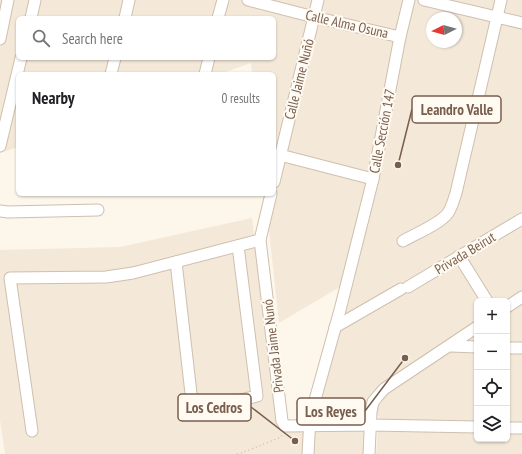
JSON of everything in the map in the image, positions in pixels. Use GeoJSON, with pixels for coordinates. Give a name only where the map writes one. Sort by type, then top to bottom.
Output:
{"type":"FeatureCollection","features":[{"type":"Feature","properties":{"kind":"street"},"geometry":{"type":"LineString","coordinates":[[0,39],[8,0]]}},
{"type":"Feature","properties":{"kind":"street"},"geometry":{"type":"LineString","coordinates":[[31,16],[35,0]]}},
{"type":"Feature","properties":{"kind":"street"},"geometry":{"type":"LineString","coordinates":[[125,16],[129,0]]}},
{"type":"Feature","properties":{"kind":"street"},"geometry":{"type":"LineString","coordinates":[[219,16],[223,0]]}},
{"type":"Feature","properties":{"kind":"street","name":"Calle Alma Osuna"},"geometry":{"type":"LineString","coordinates":[[248,0],[400,37]]}},
{"type":"Feature","properties":{"kind":"street","name":"Calle Jaime Nuñó"},"geometry":{"type":"LineString","coordinates":[[276,173],[318,0]]}},
{"type":"Feature","properties":{"kind":"street","name":"Calle Sección 147"},"geometry":{"type":"LineString","coordinates":[[310,426],[310,418],[340,310],[373,178],[400,37],[409,0]]}},
{"type":"Feature","properties":{"kind":"street"},"geometry":{"type":"LineString","coordinates":[[424,0],[522,23]]}},
{"type":"Feature","properties":{"kind":"street"},"geometry":{"type":"LineString","coordinates":[[403,241],[441,220],[448,214],[451,207],[456,192],[500,0]]}},
{"type":"Feature","properties":{"kind":"street"},"geometry":{"type":"LineString","coordinates":[[18,72],[21,60]]}},
{"type":"Feature","properties":{"kind":"street"},"geometry":{"type":"LineString","coordinates":[[112,72],[114,60]]}},
{"type":"Feature","properties":{"kind":"street"},"geometry":{"type":"LineString","coordinates":[[206,72],[208,60]]}},
{"type":"Feature","properties":{"kind":"street"},"geometry":{"type":"LineString","coordinates":[[0,146],[16,79]]}},
{"type":"Feature","properties":{"kind":"street"},"geometry":{"type":"LineString","coordinates":[[280,155],[373,178]]}},
{"type":"Feature","properties":{"kind":"street"},"geometry":{"type":"LineString","coordinates":[[32,431],[10,278],[106,277],[133,273],[260,240],[271,196]]}},
{"type":"Feature","properties":{"kind":"street"},"geometry":{"type":"LineString","coordinates":[[0,211],[98,210]]}},
{"type":"Feature","properties":{"kind":"street","name":"Privada Beirut"},"geometry":{"type":"LineString","coordinates":[[335,328],[522,219]]}},
{"type":"Feature","properties":{"kind":"street","name":"Privada Jaime Nunó"},"geometry":{"type":"LineString","coordinates":[[260,240],[282,421],[285,426]]}},
{"type":"Feature","properties":{"kind":"street"},"geometry":{"type":"LineString","coordinates":[[176,262],[193,410],[257,396],[238,246]]}},
{"type":"Feature","properties":{"kind":"street"},"geometry":{"type":"LineString","coordinates":[[459,256],[485,298]]}},
{"type":"Feature","properties":{"kind":"street"},"geometry":{"type":"LineString","coordinates":[[510,305],[522,297]]}},
{"type":"Feature","properties":{"kind":"street"},"geometry":{"type":"LineString","coordinates":[[369,454],[371,412],[373,402],[377,396],[384,389],[474,329]]}},
{"type":"Feature","properties":{"kind":"street"},"geometry":{"type":"LineString","coordinates":[[450,346],[474,346]]}},
{"type":"Feature","properties":{"kind":"street"},"geometry":{"type":"LineString","coordinates":[[510,348],[522,348]]}},
{"type":"Feature","properties":{"kind":"street"},"geometry":{"type":"LineString","coordinates":[[285,426],[371,425],[474,427]]}},
{"type":"Feature","properties":{"kind":"street"},"geometry":{"type":"LineString","coordinates":[[308,454],[310,426]]}},
{"type":"Feature","properties":{"kind":"street"},"geometry":{"type":"LineString","coordinates":[[510,428],[522,428]]}},
{"type":"Feature","properties":{"kind":"path"},"geometry":{"type":"LineString","coordinates":[[237,454],[281,437],[285,426]]}},
{"type":"Feature","properties":{"kind":"shaded area"},"geometry":{"type":"Polygon","coordinates":[[[0,0],[522,0],[522,454],[376,454],[379,416],[334,419],[376,418],[374,454],[5,454],[0,420],[0,250],[120,247],[252,218],[277,428],[316,419],[355,278],[279,323],[265,196],[276,196],[276,72],[252,72],[251,63],[226,72],[16,72],[16,148],[0,153],[0,0]]]}},
{"type":"Feature","properties":{"kind":"place","name":"Leandro Valle"},"geometry":{"type":"Point","coordinates":[398,165]}},
{"type":"Feature","properties":{"kind":"place","name":"Los Reyes"},"geometry":{"type":"Point","coordinates":[405,358]}},
{"type":"Feature","properties":{"kind":"place","name":"Los Cedros"},"geometry":{"type":"Point","coordinates":[295,441]}}]}
